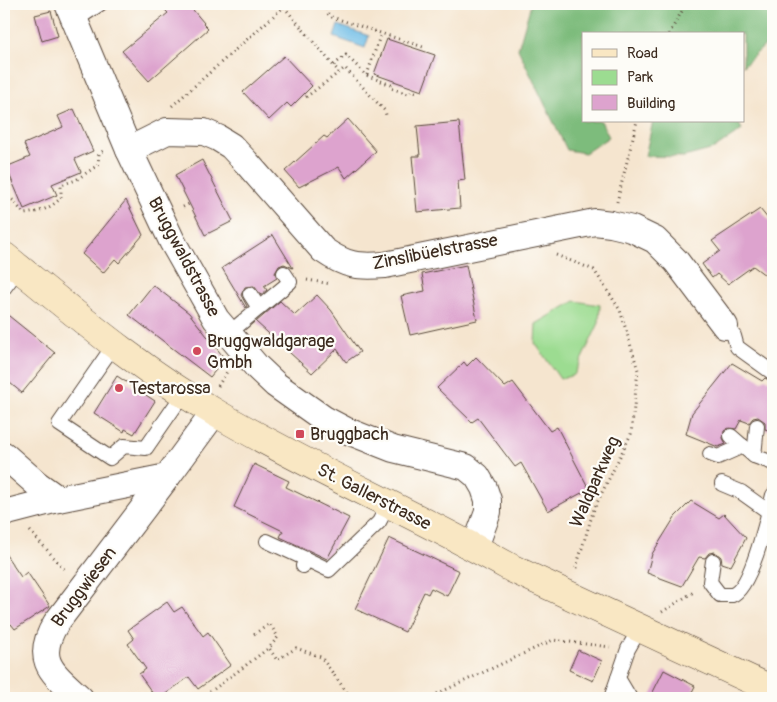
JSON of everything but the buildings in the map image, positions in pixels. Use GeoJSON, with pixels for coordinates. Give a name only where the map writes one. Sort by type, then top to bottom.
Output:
{"type":"FeatureCollection","features":[{"type":"Feature","properties":{"kind":"main road","name":"St. Gallerstrasse"},"geometry":{"type":"LineString","coordinates":[[7,265],[114,345],[184,393],[215,402],[388,505],[642,631],[773,690]]}},
{"type":"Feature","properties":{"kind":"street","name":"Bruggwaldstrasse"},"geometry":{"type":"LineString","coordinates":[[71,12],[129,150],[183,262],[216,319],[256,367],[276,385],[324,419],[345,430],[393,448],[466,467],[477,476],[488,500],[488,512],[475,547]]}},
{"type":"Feature","properties":{"kind":"street","name":"Zinslibüelstrasse"},"geometry":{"type":"LineString","coordinates":[[129,150],[167,131],[204,132],[218,138],[230,146],[246,162],[323,250],[338,260],[359,266],[385,265],[543,231],[595,222],[632,229],[655,240],[676,261],[725,326]]}},
{"type":"Feature","properties":{"kind":"street","name":"Bruggwiesen"},"geometry":{"type":"LineString","coordinates":[[80,698],[49,666],[44,654],[46,639],[167,477],[215,402]]}},
{"type":"Feature","properties":{"kind":"street"},"geometry":{"type":"LineString","coordinates":[[4,455],[37,484],[58,499]]}},
{"type":"Feature","properties":{"kind":"street"},"geometry":{"type":"LineString","coordinates":[[4,513],[58,499],[167,477]]}},
{"type":"Feature","properties":{"kind":"lane"},"geometry":{"type":"LineString","coordinates":[[71,12],[100,4]]}},
{"type":"Feature","properties":{"kind":"lane"},"geometry":{"type":"LineString","coordinates":[[228,334],[290,282],[284,273]]}},
{"type":"Feature","properties":{"kind":"lane"},"geometry":{"type":"LineString","coordinates":[[250,294],[259,308]]}},
{"type":"Feature","properties":{"kind":"lane"},"geometry":{"type":"LineString","coordinates":[[725,326],[734,336],[737,347],[773,373]]}},
{"type":"Feature","properties":{"kind":"lane"},"geometry":{"type":"LineString","coordinates":[[114,345],[59,424],[110,458],[124,446],[146,448],[184,393]]}},
{"type":"Feature","properties":{"kind":"lane"},"geometry":{"type":"LineString","coordinates":[[754,456],[757,426]]}},
{"type":"Feature","properties":{"kind":"lane"},"geometry":{"type":"LineString","coordinates":[[731,436],[754,456],[773,463]]}},
{"type":"Feature","properties":{"kind":"lane"},"geometry":{"type":"LineString","coordinates":[[710,454],[718,457],[743,446]]}},
{"type":"Feature","properties":{"kind":"lane"},"geometry":{"type":"LineString","coordinates":[[722,484],[741,492],[769,512]]}},
{"type":"Feature","properties":{"kind":"lane"},"geometry":{"type":"LineString","coordinates":[[713,561],[710,582],[720,594],[732,594],[742,586],[762,538],[773,495]]}},
{"type":"Feature","properties":{"kind":"lane"},"geometry":{"type":"LineString","coordinates":[[267,541],[304,563],[329,570],[378,522],[388,505]]}},
{"type":"Feature","properties":{"kind":"lane"},"geometry":{"type":"LineString","coordinates":[[611,698],[618,678],[642,631]]}},
{"type":"Feature","properties":{"kind":"lane"},"geometry":{"type":"LineString","coordinates":[[618,678],[630,698]]}},
{"type":"Feature","properties":{"kind":"path"},"geometry":{"type":"LineString","coordinates":[[174,104],[288,4]]}},
{"type":"Feature","properties":{"kind":"path"},"geometry":{"type":"LineString","coordinates":[[326,4],[327,13],[332,17],[426,48]]}},
{"type":"Feature","properties":{"kind":"path"},"geometry":{"type":"LineString","coordinates":[[670,32],[686,4]]}},
{"type":"Feature","properties":{"kind":"path"},"geometry":{"type":"LineString","coordinates":[[284,7],[340,72]]}},
{"type":"Feature","properties":{"kind":"path"},"geometry":{"type":"LineString","coordinates":[[367,75],[381,33]]}},
{"type":"Feature","properties":{"kind":"path"},"geometry":{"type":"LineString","coordinates":[[334,64],[346,55],[367,75],[391,85],[391,88],[408,94],[411,91],[419,93]]}},
{"type":"Feature","properties":{"kind":"path"},"geometry":{"type":"LineString","coordinates":[[306,96],[345,68],[386,115]]}},
{"type":"Feature","properties":{"kind":"path"},"geometry":{"type":"LineString","coordinates":[[611,224],[637,122]]}},
{"type":"Feature","properties":{"kind":"path"},"geometry":{"type":"LineString","coordinates":[[4,194],[14,201],[24,214],[42,211],[60,198],[61,185],[76,180],[98,166],[99,154]]}},
{"type":"Feature","properties":{"kind":"path","name":"Waldparkweg"},"geometry":{"type":"LineString","coordinates":[[543,231],[548,252],[594,270],[620,310],[638,370],[631,434],[594,509],[574,574]]}},
{"type":"Feature","properties":{"kind":"path"},"geometry":{"type":"LineString","coordinates":[[215,402],[225,373]]}},
{"type":"Feature","properties":{"kind":"path"},"geometry":{"type":"LineString","coordinates":[[26,528],[69,574]]}},
{"type":"Feature","properties":{"kind":"path"},"geometry":{"type":"LineString","coordinates":[[428,698],[553,640],[576,641],[642,631],[710,582]]}},
{"type":"Feature","properties":{"kind":"path"},"geometry":{"type":"LineString","coordinates":[[193,698],[202,697],[269,648],[278,637],[270,624],[254,634]]}},
{"type":"Feature","properties":{"kind":"path"},"geometry":{"type":"LineString","coordinates":[[269,648],[277,660],[296,648],[321,656],[351,698]]}},
{"type":"Feature","properties":{"kind":"green space"},"geometry":{"type":"Polygon","coordinates":[[[531,4],[773,4],[773,38],[744,65],[744,32],[582,32],[582,122],[602,122],[609,137],[585,153],[567,150],[518,49],[531,4]]]}},
{"type":"Feature","properties":{"kind":"green space"},"geometry":{"type":"Polygon","coordinates":[[[653,122],[738,122],[742,130],[714,149],[684,157],[645,156],[653,122]]]}},
{"type":"Feature","properties":{"kind":"green space"},"geometry":{"type":"Polygon","coordinates":[[[575,301],[600,305],[599,323],[574,375],[560,379],[535,343],[536,324],[575,301]]]}},
{"type":"Feature","properties":{"kind":"water"},"geometry":{"type":"Polygon","coordinates":[[[338,25],[369,36],[365,48],[334,37],[338,25]]]}},
{"type":"Feature","properties":{"kind":"place","name":"Bruggwaldgarage Gmbh"},"geometry":{"type":"Point","coordinates":[197,351]}},
{"type":"Feature","properties":{"kind":"place","name":"Testarossa"},"geometry":{"type":"Point","coordinates":[119,388]}},
{"type":"Feature","properties":{"kind":"place","name":"Bruggbach"},"geometry":{"type":"Point","coordinates":[300,434]}}]}
